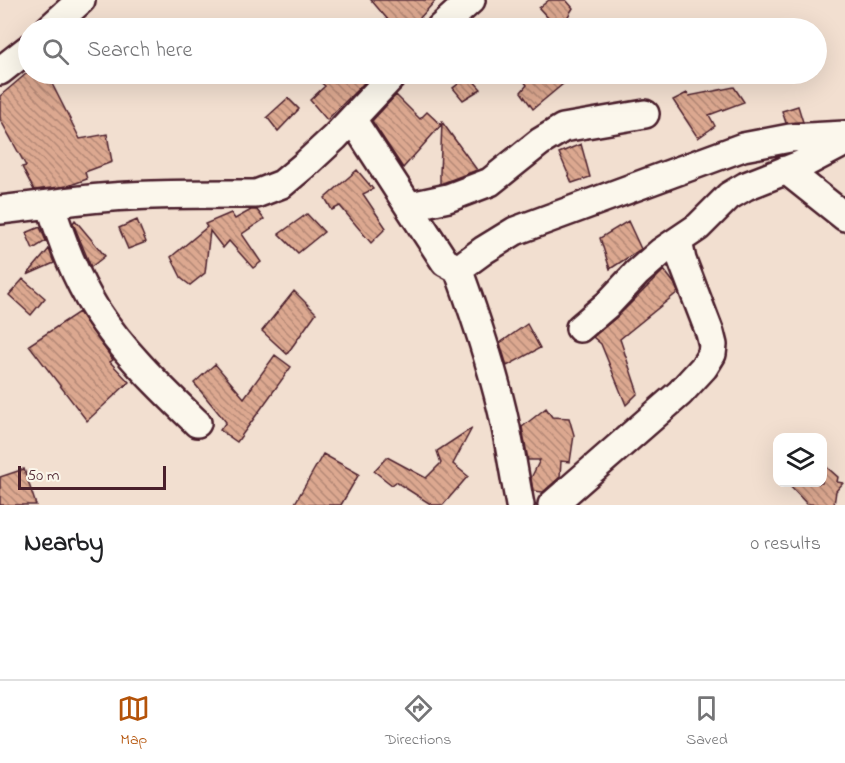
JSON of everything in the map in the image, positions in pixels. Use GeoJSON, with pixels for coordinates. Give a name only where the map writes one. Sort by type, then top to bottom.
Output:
{"type":"FeatureCollection","features":[{"type":"Feature","properties":{"kind":"street"},"geometry":{"type":"LineString","coordinates":[[61,18],[81,0]]}},
{"type":"Feature","properties":{"kind":"street"},"geometry":{"type":"LineString","coordinates":[[451,18],[471,0]]}},
{"type":"Feature","properties":{"kind":"street"},"geometry":{"type":"LineString","coordinates":[[0,71],[18,57]]}},
{"type":"Feature","properties":{"kind":"street"},"geometry":{"type":"LineString","coordinates":[[0,210],[92,197],[256,194],[270,190],[282,184],[307,163],[385,84]]}},
{"type":"Feature","properties":{"kind":"street"},"geometry":{"type":"LineString","coordinates":[[411,206],[448,198],[490,182],[540,142],[563,128],[645,114]]}},
{"type":"Feature","properties":{"kind":"street"},"geometry":{"type":"LineString","coordinates":[[352,119],[446,262],[458,269],[483,340],[495,384],[506,428],[520,505]]}},
{"type":"Feature","properties":{"kind":"street"},"geometry":{"type":"LineString","coordinates":[[458,269],[483,250],[515,231],[743,147],[790,138],[845,135]]}},
{"type":"Feature","properties":{"kind":"street"},"geometry":{"type":"LineString","coordinates":[[580,328],[608,304],[637,273],[698,227],[729,196],[807,162],[845,142]]}},
{"type":"Feature","properties":{"kind":"street"},"geometry":{"type":"LineString","coordinates":[[786,170],[845,217]]}},
{"type":"Feature","properties":{"kind":"street"},"geometry":{"type":"LineString","coordinates":[[50,204],[75,271],[97,311],[133,357],[197,423]]}},
{"type":"Feature","properties":{"kind":"street"},"geometry":{"type":"LineString","coordinates":[[552,505],[680,393],[704,367],[712,354],[713,345],[710,333],[682,261],[678,241]]}},
{"type":"Feature","properties":{"kind":"building"},"geometry":{"type":"Polygon","coordinates":[[[371,0],[436,0],[420,18],[386,18],[371,0]]]}},
{"type":"Feature","properties":{"kind":"building"},"geometry":{"type":"Polygon","coordinates":[[[549,0],[566,0],[573,8],[567,18],[548,18],[539,8],[549,0]]]}},
{"type":"Feature","properties":{"kind":"building"},"geometry":{"type":"Polygon","coordinates":[[[18,81],[18,84],[52,84],[80,139],[107,134],[112,162],[85,172],[87,179],[68,186],[34,190],[22,167],[26,166],[0,119],[0,96],[18,81]]]}},
{"type":"Feature","properties":{"kind":"building"},"geometry":{"type":"Polygon","coordinates":[[[323,84],[363,84],[327,120],[310,100],[325,86],[323,84]]]}},
{"type":"Feature","properties":{"kind":"building"},"geometry":{"type":"Polygon","coordinates":[[[458,84],[476,84],[481,89],[463,100],[453,88],[458,84]]]}},
{"type":"Feature","properties":{"kind":"building"},"geometry":{"type":"Polygon","coordinates":[[[563,84],[533,109],[521,92],[527,85],[563,84]]]}},
{"type":"Feature","properties":{"kind":"building"},"geometry":{"type":"Polygon","coordinates":[[[734,87],[744,102],[709,115],[715,126],[698,138],[673,100],[687,93],[689,96],[734,87]]]}},
{"type":"Feature","properties":{"kind":"building"},"geometry":{"type":"Polygon","coordinates":[[[396,95],[420,119],[427,112],[441,125],[403,168],[372,121],[396,95]]]}},
{"type":"Feature","properties":{"kind":"building"},"geometry":{"type":"Polygon","coordinates":[[[288,98],[299,109],[278,131],[267,117],[288,98]]]}},
{"type":"Feature","properties":{"kind":"building"},"geometry":{"type":"Polygon","coordinates":[[[798,106],[803,122],[786,123],[782,111],[798,106]]]}},
{"type":"Feature","properties":{"kind":"building"},"geometry":{"type":"Polygon","coordinates":[[[442,122],[477,170],[440,184],[440,174],[442,122]]]}},
{"type":"Feature","properties":{"kind":"building"},"geometry":{"type":"Polygon","coordinates":[[[581,144],[590,177],[572,183],[559,153],[581,144]]]}},
{"type":"Feature","properties":{"kind":"building"},"geometry":{"type":"Polygon","coordinates":[[[357,170],[373,189],[363,194],[386,228],[371,243],[340,206],[332,210],[325,198],[357,170]]]}},
{"type":"Feature","properties":{"kind":"building"},"geometry":{"type":"Polygon","coordinates":[[[251,210],[257,210],[264,219],[242,234],[261,262],[253,268],[229,241],[223,248],[210,231],[205,273],[190,285],[182,279],[171,257],[207,227],[205,224],[231,213],[235,219],[251,210]]]}},
{"type":"Feature","properties":{"kind":"building"},"geometry":{"type":"Polygon","coordinates":[[[307,214],[324,232],[298,253],[279,234],[307,214]]]}},
{"type":"Feature","properties":{"kind":"building"},"geometry":{"type":"Polygon","coordinates":[[[75,220],[105,256],[91,267],[73,223],[75,220]]]}},
{"type":"Feature","properties":{"kind":"building"},"geometry":{"type":"Polygon","coordinates":[[[137,220],[146,242],[128,249],[119,228],[137,220]]]}},
{"type":"Feature","properties":{"kind":"building"},"geometry":{"type":"Polygon","coordinates":[[[628,221],[641,249],[610,269],[600,238],[628,221]]]}},
{"type":"Feature","properties":{"kind":"building"},"geometry":{"type":"Polygon","coordinates":[[[40,227],[46,241],[33,249],[26,233],[40,227]]]}},
{"type":"Feature","properties":{"kind":"building"},"geometry":{"type":"Polygon","coordinates":[[[49,249],[54,263],[27,275],[49,249]]]}},
{"type":"Feature","properties":{"kind":"building"},"geometry":{"type":"Polygon","coordinates":[[[664,270],[678,292],[620,339],[638,393],[626,405],[601,344],[593,337],[618,316],[664,270]]]}},
{"type":"Feature","properties":{"kind":"building"},"geometry":{"type":"Polygon","coordinates":[[[23,279],[45,298],[31,315],[9,295],[23,279]]]}},
{"type":"Feature","properties":{"kind":"building"},"geometry":{"type":"Polygon","coordinates":[[[294,291],[316,313],[287,354],[262,331],[294,291]]]}},
{"type":"Feature","properties":{"kind":"building"},"geometry":{"type":"Polygon","coordinates":[[[79,312],[113,360],[110,362],[129,382],[87,421],[29,345],[79,312]]]}},
{"type":"Feature","properties":{"kind":"building"},"geometry":{"type":"Polygon","coordinates":[[[527,324],[540,348],[507,366],[500,343],[527,324]]]}},
{"type":"Feature","properties":{"kind":"building"},"geometry":{"type":"Polygon","coordinates":[[[275,355],[291,367],[237,442],[220,430],[226,422],[194,383],[215,364],[244,398],[275,355]]]}},
{"type":"Feature","properties":{"kind":"building"},"geometry":{"type":"Polygon","coordinates":[[[546,408],[552,417],[569,418],[574,435],[570,462],[561,461],[560,477],[543,492],[533,491],[531,478],[540,460],[528,460],[522,427],[546,408]]]}},
{"type":"Feature","properties":{"kind":"building"},"geometry":{"type":"Polygon","coordinates":[[[472,428],[453,464],[468,476],[443,505],[432,505],[396,482],[392,485],[374,471],[387,457],[426,478],[441,463],[437,451],[472,428]]]}},
{"type":"Feature","properties":{"kind":"building"},"geometry":{"type":"Polygon","coordinates":[[[323,454],[359,474],[341,505],[294,505],[323,454]]]}},
{"type":"Feature","properties":{"kind":"building"},"geometry":{"type":"Polygon","coordinates":[[[827,467],[838,477],[837,482],[843,483],[836,491],[834,505],[807,504],[791,487],[827,487],[827,467]]]}},
{"type":"Feature","properties":{"kind":"building"},"geometry":{"type":"Polygon","coordinates":[[[24,469],[36,505],[0,505],[0,477],[24,469]]]}}]}
